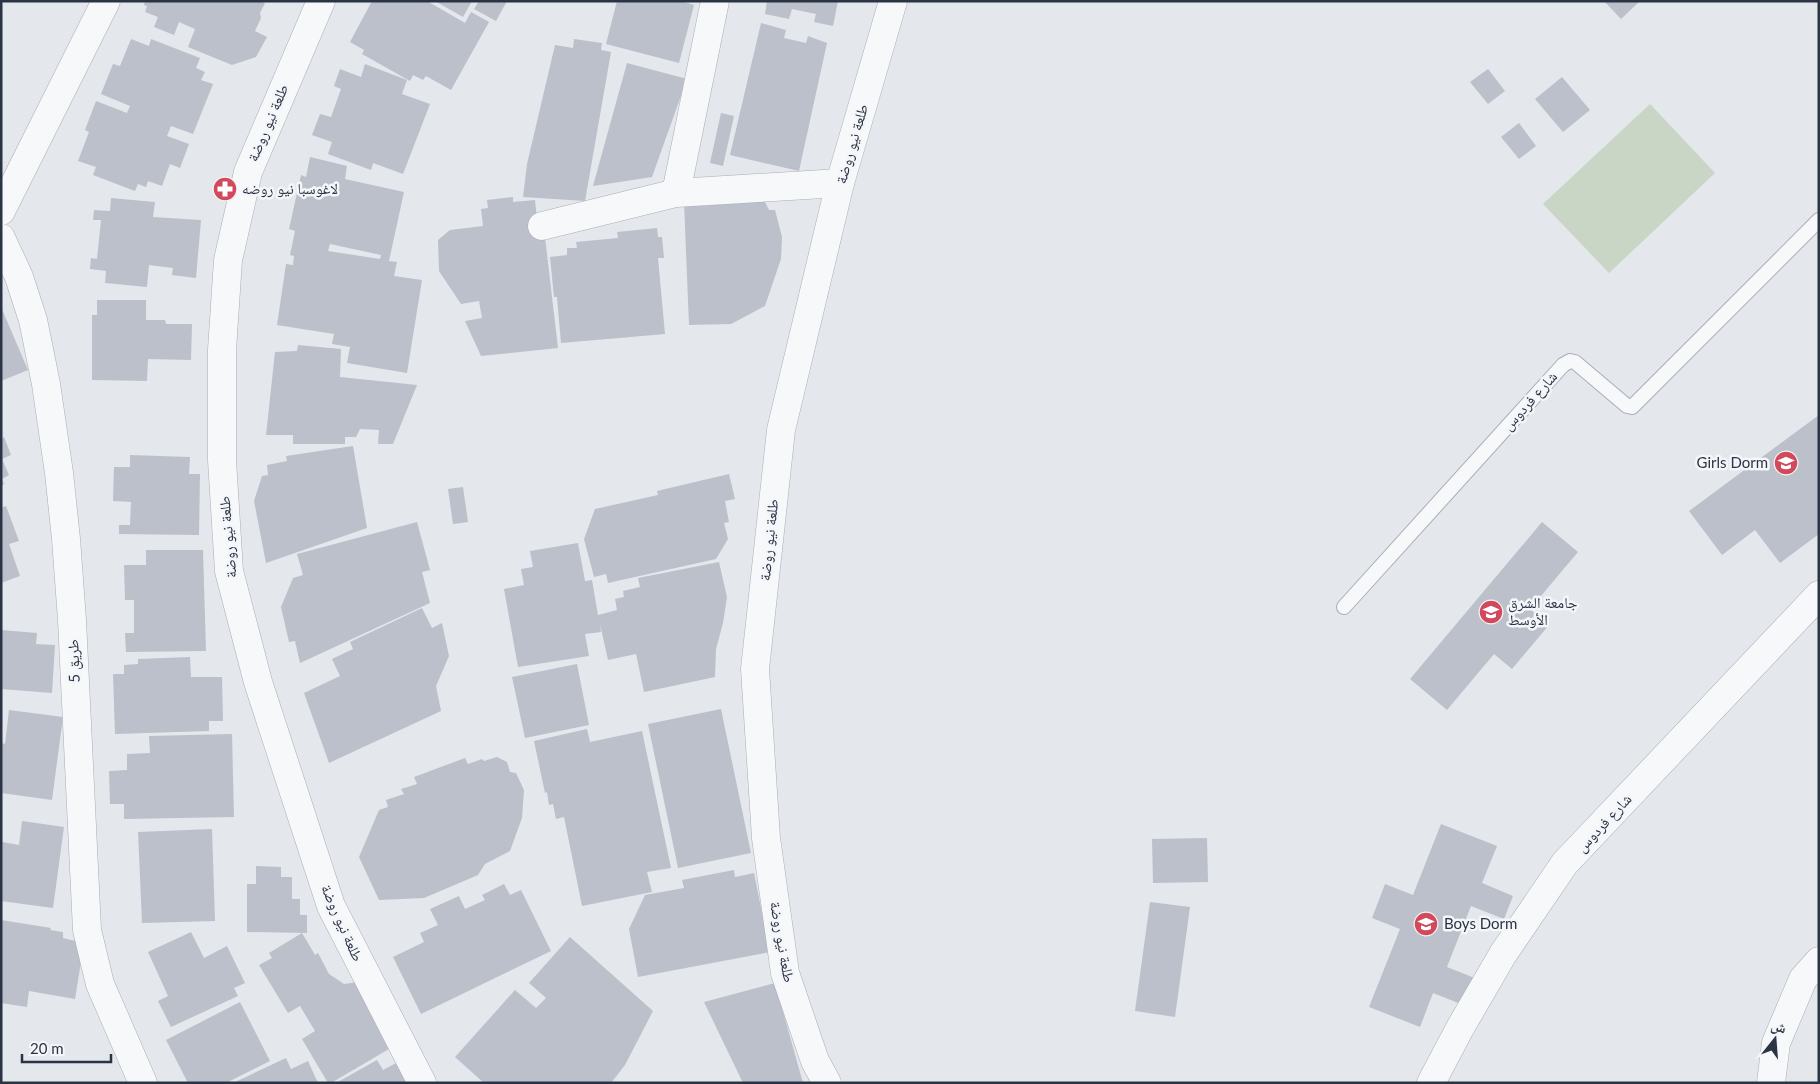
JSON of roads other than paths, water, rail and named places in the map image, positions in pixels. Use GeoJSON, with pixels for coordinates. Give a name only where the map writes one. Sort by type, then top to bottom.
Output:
{"type":"FeatureCollection","features":[{"type":"Feature","properties":{"kind":"street"},"geometry":{"type":"LineString","coordinates":[[1,211],[106,1]]}},
{"type":"Feature","properties":{"kind":"street","name":"طلعة نيو روضة"},"geometry":{"type":"LineString","coordinates":[[322,1],[248,172],[228,260],[222,360],[222,460],[229,570],[258,682],[331,906],[422,1083]]}},
{"type":"Feature","properties":{"kind":"street"},"geometry":{"type":"LineString","coordinates":[[676,193],[715,1]]}},
{"type":"Feature","properties":{"kind":"street","name":"طلعة نيو روضة"},"geometry":{"type":"LineString","coordinates":[[827,1083],[815,1061],[785,974],[766,838],[755,670],[781,430],[840,183],[893,1]]}},
{"type":"Feature","properties":{"kind":"street"},"geometry":{"type":"LineString","coordinates":[[542,226],[676,193],[840,183]]}},
{"type":"Feature","properties":{"kind":"street","name":"طريق 5"},"geometry":{"type":"LineString","coordinates":[[1,238],[19,277],[33,320],[46,384],[59,474],[72,620],[87,930],[100,984],[143,1083]]}},
{"type":"Feature","properties":{"kind":"street","name":"شارع فردوس"},"geometry":{"type":"LineString","coordinates":[[1431,1083],[1503,954],[1566,863],[1819,595]]}},
{"type":"Feature","properties":{"kind":"street"},"geometry":{"type":"LineString","coordinates":[[1771,1083],[1776,1042],[1804,979],[1819,961]]}},
{"type":"Feature","properties":{"kind":"lane","name":"شارع فردوس"},"geometry":{"type":"LineString","coordinates":[[1344,608],[1562,365],[1570,361],[1575,362],[1627,406],[1632,406],[1819,220]]}},
{"type":"Feature","properties":{"kind":"place","name":"لاغوسبا نيو روضه"},"geometry":{"type":"Point","coordinates":[225,189]}},
{"type":"Feature","properties":{"kind":"place","name":"Girls Dorm"},"geometry":{"type":"Point","coordinates":[1786,463]}},
{"type":"Feature","properties":{"kind":"place","name":"جامعة الشرق الأوسط"},"geometry":{"type":"Point","coordinates":[1491,612]}},
{"type":"Feature","properties":{"kind":"place","name":"Boys Dorm"},"geometry":{"type":"Point","coordinates":[1426,924]}}]}
